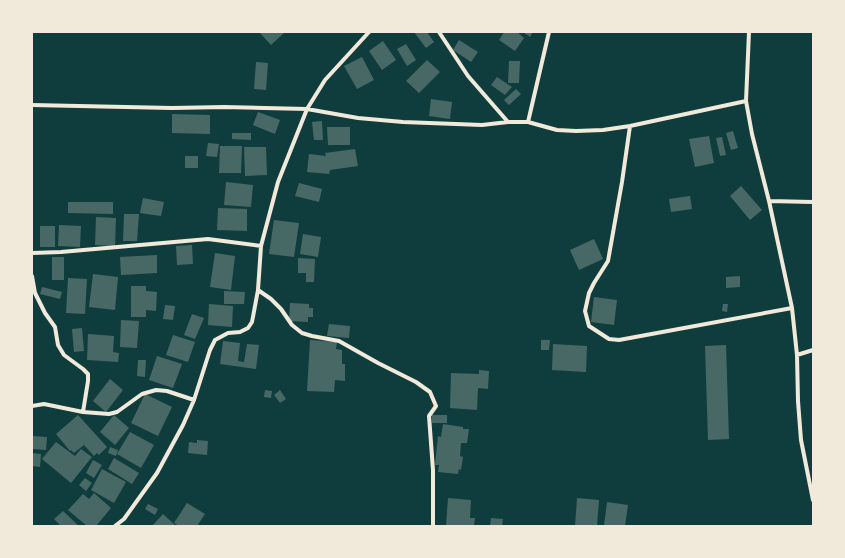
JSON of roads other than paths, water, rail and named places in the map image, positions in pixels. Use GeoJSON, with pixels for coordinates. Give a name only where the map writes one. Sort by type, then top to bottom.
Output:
{"type":"FeatureCollection","features":[{"type":"Feature","properties":{"kind":"street"},"geometry":{"type":"LineString","coordinates":[[115,526],[124,519],[157,473],[183,425],[194,400],[210,350],[215,340],[228,333],[240,332],[248,328],[252,322],[258,290],[261,246],[278,182],[307,109],[325,80],[369,32]]}},
{"type":"Feature","properties":{"kind":"street"},"geometry":{"type":"LineString","coordinates":[[439,32],[468,76],[508,122]]}},
{"type":"Feature","properties":{"kind":"street"},"geometry":{"type":"LineString","coordinates":[[528,122],[549,32]]}},
{"type":"Feature","properties":{"kind":"street"},"geometry":{"type":"LineString","coordinates":[[749,32],[746,101],[752,134],[792,308],[797,355],[801,440],[813,500]]}},
{"type":"Feature","properties":{"kind":"street"},"geometry":{"type":"LineString","coordinates":[[32,105],[307,109],[358,118],[403,122],[482,124],[528,122],[557,130],[576,131],[603,130],[630,126],[746,101]]}},
{"type":"Feature","properties":{"kind":"street"},"geometry":{"type":"LineString","coordinates":[[630,126],[608,261],[589,293],[585,311],[589,326],[609,339],[619,340],[792,308]]}},
{"type":"Feature","properties":{"kind":"street"},"geometry":{"type":"LineString","coordinates":[[768,201],[813,202]]}},
{"type":"Feature","properties":{"kind":"street"},"geometry":{"type":"LineString","coordinates":[[32,253],[61,252],[208,239],[261,246]]}},
{"type":"Feature","properties":{"kind":"street"},"geometry":{"type":"LineString","coordinates":[[32,276],[35,293],[45,313],[55,327],[58,345],[64,355],[88,374],[83,412]]}},
{"type":"Feature","properties":{"kind":"street"},"geometry":{"type":"LineString","coordinates":[[258,290],[271,299],[281,309],[292,325],[302,333],[339,341],[416,382],[430,392],[436,406],[429,416],[433,470],[433,526]]}},
{"type":"Feature","properties":{"kind":"street"},"geometry":{"type":"LineString","coordinates":[[797,355],[813,350]]}},
{"type":"Feature","properties":{"kind":"street"},"geometry":{"type":"LineString","coordinates":[[32,406],[44,404],[83,412],[109,414],[117,412],[142,394],[156,390],[167,391],[194,400]]}}]}
